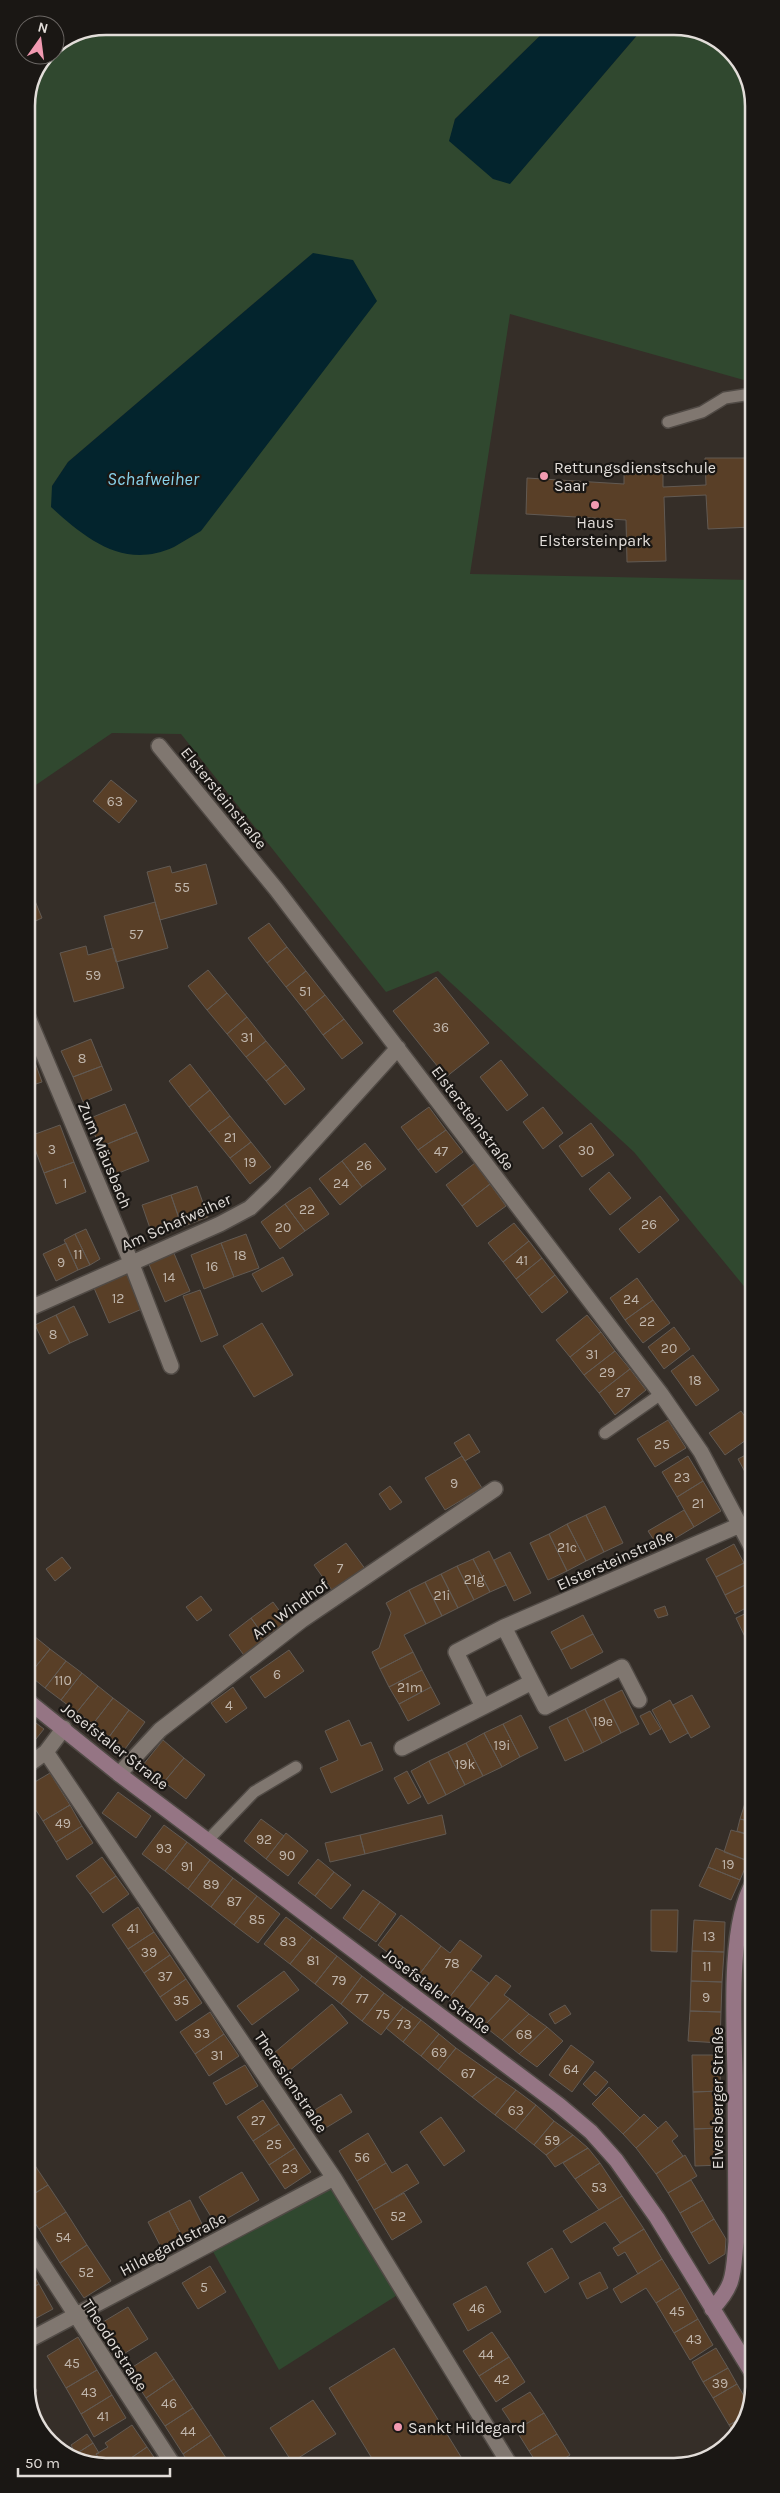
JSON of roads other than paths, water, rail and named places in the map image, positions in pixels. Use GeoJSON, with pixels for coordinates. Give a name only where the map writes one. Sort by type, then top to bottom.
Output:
{"type":"FeatureCollection","features":[{"type":"Feature","properties":{"kind":"street","name":"Elstersteinstraße"},"geometry":{"type":"LineString","coordinates":[[159,746],[276,889],[661,1394],[701,1452],[745,1535]]}},
{"type":"Feature","properties":{"kind":"street","name":"Zum Mäusbach"},"geometry":{"type":"LineString","coordinates":[[35,1034],[130,1262],[171,1366]]}},
{"type":"Feature","properties":{"kind":"street","name":"Am Schafweiher"},"geometry":{"type":"LineString","coordinates":[[35,1305],[220,1224],[250,1208],[274,1186],[398,1048]]}},
{"type":"Feature","properties":{"kind":"street","name":"Am Windhof"},"geometry":{"type":"LineString","coordinates":[[119,1774],[160,1730],[302,1620],[495,1489]]}},
{"type":"Feature","properties":{"kind":"street","name":"Elstersteinstraße"},"geometry":{"type":"LineString","coordinates":[[483,1707],[456,1652],[504,1628],[740,1525]]}},
{"type":"Feature","properties":{"kind":"street"},"geometry":{"type":"LineString","coordinates":[[504,1628],[545,1707],[622,1667],[639,1700]]}},
{"type":"Feature","properties":{"kind":"street"},"geometry":{"type":"LineString","coordinates":[[402,1748],[532,1682]]}},
{"type":"Feature","properties":{"kind":"street","name":"Josefstaler Straße"},"geometry":{"type":"LineString","coordinates":[[35,1705],[119,1774],[552,2099],[591,2132],[616,2160],[657,2218],[745,2362]]}},
{"type":"Feature","properties":{"kind":"street"},"geometry":{"type":"LineString","coordinates":[[35,1760],[46,1752],[64,1728]]}},
{"type":"Feature","properties":{"kind":"street","name":"Theresienstraße"},"geometry":{"type":"LineString","coordinates":[[46,1752],[334,2178],[506,2458]]}},
{"type":"Feature","properties":{"kind":"street","name":"Elversberger Straße"},"geometry":{"type":"LineString","coordinates":[[712,2309],[727,2293],[733,2276],[736,2242],[734,2014],[737,1941],[741,1915],[745,1904]]}},
{"type":"Feature","properties":{"kind":"street","name":"Hildegardstraße"},"geometry":{"type":"LineString","coordinates":[[35,2337],[334,2178]]}},
{"type":"Feature","properties":{"kind":"street","name":"Theodorstraße"},"geometry":{"type":"LineString","coordinates":[[35,2253],[169,2458]]}},
{"type":"Feature","properties":{"kind":"lane"},"geometry":{"type":"LineString","coordinates":[[668,422],[702,412],[726,398],[745,395]]}},
{"type":"Feature","properties":{"kind":"lane"},"geometry":{"type":"LineString","coordinates":[[605,1433],[661,1394]]}},
{"type":"Feature","properties":{"kind":"lane"},"geometry":{"type":"LineString","coordinates":[[208,1840],[254,1792],[296,1767]]}},
{"type":"Feature","properties":{"kind":"water"},"geometry":{"type":"Polygon","coordinates":[[[541,35],[637,35],[510,184],[493,179],[449,141],[455,119],[541,35]]]}},
{"type":"Feature","properties":{"kind":"water","name":"Schafweiher"},"geometry":{"type":"Polygon","coordinates":[[[313,253],[353,260],[377,301],[201,531],[174,547],[156,553],[139,555],[122,553],[92,540],[51,507],[52,486],[68,462],[313,253]]]}},
{"type":"Feature","properties":{"kind":"place","name":"Rettungsdienstschule Saar"},"geometry":{"type":"Point","coordinates":[544,476]}},
{"type":"Feature","properties":{"kind":"place","name":"Haus Elstersteinpark"},"geometry":{"type":"Point","coordinates":[595,505]}},
{"type":"Feature","properties":{"kind":"place","name":"Sankt Hildegard"},"geometry":{"type":"Point","coordinates":[398,2427]}}]}
